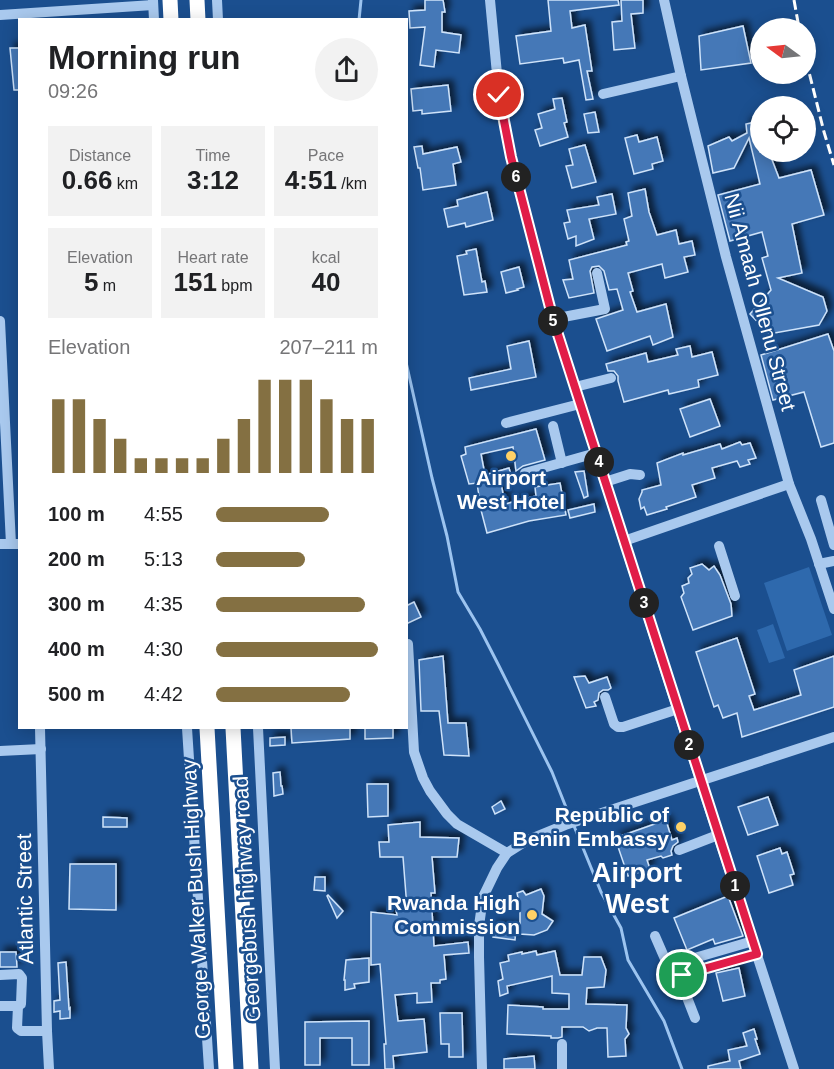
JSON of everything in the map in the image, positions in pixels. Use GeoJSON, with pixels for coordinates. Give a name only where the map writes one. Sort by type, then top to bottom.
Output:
{"type":"FeatureCollection","features":[{"type":"Feature","properties":{"kind":"highway"},"geometry":{"type":"LineString","coordinates":[[170,0],[171,18]]}},
{"type":"Feature","properties":{"kind":"highway"},"geometry":{"type":"LineString","coordinates":[[197,0],[198,18]]}},
{"type":"Feature","properties":{"kind":"highway","name":"George Walker Bush Highway"},"geometry":{"type":"LineString","coordinates":[[207,729],[226,1069]]}},
{"type":"Feature","properties":{"kind":"highway"},"geometry":{"type":"LineString","coordinates":[[233,729],[251,1069]]}},
{"type":"Feature","properties":{"kind":"street"},"geometry":{"type":"LineString","coordinates":[[217,0],[218,18]]}},
{"type":"Feature","properties":{"kind":"street"},"geometry":{"type":"LineString","coordinates":[[490,0],[499,95],[511,157],[553,319],[794,1069]]}},
{"type":"Feature","properties":{"kind":"street","name":"Nii Amaah Ollenu Street"},"geometry":{"type":"LineString","coordinates":[[664,0],[726,257],[789,484],[834,609]]}},
{"type":"Feature","properties":{"kind":"street"},"geometry":{"type":"LineString","coordinates":[[0,15],[153,3],[154,18]]}},
{"type":"Feature","properties":{"kind":"street"},"geometry":{"type":"LineString","coordinates":[[603,94],[681,76]]}},
{"type":"Feature","properties":{"kind":"street"},"geometry":{"type":"LineString","coordinates":[[553,319],[605,309],[597,273]]}},
{"type":"Feature","properties":{"kind":"street"},"geometry":{"type":"LineString","coordinates":[[0,321],[10,544]]}},
{"type":"Feature","properties":{"kind":"street"},"geometry":{"type":"LineString","coordinates":[[575,387],[611,378]]}},
{"type":"Feature","properties":{"kind":"street"},"geometry":{"type":"LineString","coordinates":[[506,423],[580,404]]}},
{"type":"Feature","properties":{"kind":"street"},"geometry":{"type":"LineString","coordinates":[[553,426],[562,463]]}},
{"type":"Feature","properties":{"kind":"street"},"geometry":{"type":"LineString","coordinates":[[525,473],[596,453]]}},
{"type":"Feature","properties":{"kind":"street"},"geometry":{"type":"LineString","coordinates":[[605,482],[630,474],[640,475]]}},
{"type":"Feature","properties":{"kind":"street"},"geometry":{"type":"LineString","coordinates":[[624,541],[789,484]]}},
{"type":"Feature","properties":{"kind":"street"},"geometry":{"type":"LineString","coordinates":[[821,500],[834,545]]}},
{"type":"Feature","properties":{"kind":"street"},"geometry":{"type":"LineString","coordinates":[[718,546],[735,596]]}},
{"type":"Feature","properties":{"kind":"street"},"geometry":{"type":"LineString","coordinates":[[819,564],[834,561]]}},
{"type":"Feature","properties":{"kind":"street"},"geometry":{"type":"LineString","coordinates":[[408,644],[414,752],[423,778],[435,799],[457,824],[507,853]]}},
{"type":"Feature","properties":{"kind":"street"},"geometry":{"type":"LineString","coordinates":[[605,697],[614,724],[618,727],[678,709]]}},
{"type":"Feature","properties":{"kind":"street","name":"Atlantic Street"},"geometry":{"type":"LineString","coordinates":[[40,729],[49,1069]]}},
{"type":"Feature","properties":{"kind":"street"},"geometry":{"type":"LineString","coordinates":[[186,729],[209,1069]]}},
{"type":"Feature","properties":{"kind":"street","name":"Georgebush highway road"},"geometry":{"type":"LineString","coordinates":[[258,729],[275,1069]]}},
{"type":"Feature","properties":{"kind":"street"},"geometry":{"type":"LineString","coordinates":[[482,1069],[479,926],[486,888],[507,853],[526,841],[565,825],[834,737]]}},
{"type":"Feature","properties":{"kind":"street"},"geometry":{"type":"LineString","coordinates":[[0,751],[41,749]]}},
{"type":"Feature","properties":{"kind":"street"},"geometry":{"type":"LineString","coordinates":[[679,850],[718,835]]}},
{"type":"Feature","properties":{"kind":"street"},"geometry":{"type":"LineString","coordinates":[[656,936],[665,959],[674,964],[753,941]]}},
{"type":"Feature","properties":{"kind":"street"},"geometry":{"type":"LineString","coordinates":[[695,1018],[681,982],[682,975],[757,954]]}},
{"type":"Feature","properties":{"kind":"street"},"geometry":{"type":"LineString","coordinates":[[0,975],[21,975],[22,978],[17,1028],[21,1031],[47,1031]]}},
{"type":"Feature","properties":{"kind":"street"},"geometry":{"type":"LineString","coordinates":[[0,1006],[18,1006]]}},
{"type":"Feature","properties":{"kind":"street"},"geometry":{"type":"LineString","coordinates":[[562,1044],[562,1069]]}},
{"type":"Feature","properties":{"kind":"shaded area"},"geometry":{"type":"Polygon","coordinates":[[[809,567],[832,635],[787,651],[764,583],[809,567]]]}},
{"type":"Feature","properties":{"kind":"shaded area"},"geometry":{"type":"Polygon","coordinates":[[[773,624],[785,658],[769,663],[757,630],[773,624]]]}},
{"type":"Feature","properties":{"kind":"building"},"geometry":{"type":"Polygon","coordinates":[[[425,0],[443,0],[445,12],[442,12],[442,32],[461,35],[459,53],[436,50],[434,67],[420,65],[425,27],[410,28],[409,11],[425,10],[425,0]]]}},
{"type":"Feature","properties":{"kind":"building"},"geometry":{"type":"Polygon","coordinates":[[[548,0],[618,0],[619,5],[570,11],[572,28],[585,25],[592,71],[587,71],[593,99],[586,100],[579,60],[564,63],[563,58],[520,64],[516,36],[551,31],[548,0]]]}},
{"type":"Feature","properties":{"kind":"building"},"geometry":{"type":"Polygon","coordinates":[[[621,0],[643,0],[643,13],[631,14],[635,48],[614,50],[612,22],[622,21],[621,0]]]}},
{"type":"Feature","properties":{"kind":"building"},"geometry":{"type":"Polygon","coordinates":[[[743,26],[750,63],[701,70],[699,36],[743,26]]]}},
{"type":"Feature","properties":{"kind":"building"},"geometry":{"type":"Polygon","coordinates":[[[10,48],[18,48],[18,90],[14,90],[10,48]]]}},
{"type":"Feature","properties":{"kind":"building"},"geometry":{"type":"Polygon","coordinates":[[[448,85],[451,111],[422,114],[422,110],[413,111],[411,89],[448,85]]]}},
{"type":"Feature","properties":{"kind":"building"},"geometry":{"type":"Polygon","coordinates":[[[562,98],[567,122],[564,123],[568,137],[540,146],[535,130],[542,128],[538,114],[555,109],[553,99],[562,98]]]}},
{"type":"Feature","properties":{"kind":"building"},"geometry":{"type":"Polygon","coordinates":[[[595,112],[599,132],[588,133],[584,114],[595,112]]]}},
{"type":"Feature","properties":{"kind":"building"},"geometry":{"type":"Polygon","coordinates":[[[750,123],[750,142],[749,138],[734,168],[713,173],[708,146],[729,137],[732,141],[747,133],[746,124],[750,123]]]}},
{"type":"Feature","properties":{"kind":"building"},"geometry":{"type":"Polygon","coordinates":[[[637,135],[639,142],[657,137],[663,161],[652,164],[653,169],[634,174],[625,138],[637,135]]]}},
{"type":"Feature","properties":{"kind":"building"},"geometry":{"type":"Polygon","coordinates":[[[585,145],[596,182],[572,188],[566,166],[573,165],[569,149],[585,145]]]}},
{"type":"Feature","properties":{"kind":"building"},"geometry":{"type":"Polygon","coordinates":[[[422,146],[423,154],[457,147],[461,162],[453,164],[456,185],[423,190],[414,147],[422,146]]]}},
{"type":"Feature","properties":{"kind":"building"},"geometry":{"type":"Polygon","coordinates":[[[755,162],[773,162],[779,178],[811,170],[824,215],[792,224],[802,273],[778,278],[823,297],[827,311],[819,325],[769,334],[750,314],[771,290],[762,258],[768,256],[762,232],[730,241],[718,195],[760,184],[755,162]]]}},
{"type":"Feature","properties":{"kind":"building"},"geometry":{"type":"Polygon","coordinates":[[[645,189],[649,212],[657,235],[676,230],[679,244],[692,241],[695,255],[684,257],[688,272],[665,278],[662,264],[628,273],[633,291],[630,292],[637,312],[666,304],[673,337],[653,345],[650,336],[607,351],[596,319],[623,310],[617,289],[609,290],[604,271],[599,266],[592,267],[590,271],[594,293],[569,298],[563,280],[573,279],[569,260],[627,245],[626,242],[629,241],[624,219],[632,216],[628,193],[645,189]]]}},
{"type":"Feature","properties":{"kind":"building"},"geometry":{"type":"Polygon","coordinates":[[[487,192],[493,220],[466,227],[465,223],[448,227],[444,209],[458,206],[457,200],[487,192]]]}},
{"type":"Feature","properties":{"kind":"building"},"geometry":{"type":"Polygon","coordinates":[[[612,194],[616,214],[589,219],[594,239],[576,246],[576,236],[568,239],[564,223],[570,222],[567,210],[599,205],[597,197],[612,194]]]}},
{"type":"Feature","properties":{"kind":"building"},"geometry":{"type":"Polygon","coordinates":[[[476,249],[482,282],[485,281],[487,292],[464,295],[457,256],[476,249]]]}},
{"type":"Feature","properties":{"kind":"building"},"geometry":{"type":"Polygon","coordinates":[[[519,267],[524,287],[506,293],[501,272],[519,267]]]}},
{"type":"Feature","properties":{"kind":"building"},"geometry":{"type":"Polygon","coordinates":[[[828,334],[834,351],[834,443],[821,447],[804,392],[773,400],[761,355],[828,334]]]}},
{"type":"Feature","properties":{"kind":"building"},"geometry":{"type":"Polygon","coordinates":[[[529,341],[536,377],[471,390],[469,378],[511,369],[507,346],[529,341]]]}},
{"type":"Feature","properties":{"kind":"building"},"geometry":{"type":"Polygon","coordinates":[[[690,346],[692,357],[712,352],[718,375],[698,380],[699,387],[669,394],[668,390],[624,402],[618,376],[614,371],[608,371],[606,364],[646,353],[648,362],[678,355],[676,349],[690,346]]]}},
{"type":"Feature","properties":{"kind":"building"},"geometry":{"type":"Polygon","coordinates":[[[710,399],[720,426],[690,437],[680,409],[710,399]]]}},
{"type":"Feature","properties":{"kind":"building"},"geometry":{"type":"Polygon","coordinates":[[[536,429],[545,460],[523,466],[516,471],[513,447],[481,454],[485,475],[509,468],[511,475],[500,478],[505,504],[536,496],[535,487],[560,483],[566,515],[529,521],[487,533],[477,483],[469,484],[461,456],[466,454],[465,447],[536,429]]]}},
{"type":"Feature","properties":{"kind":"building"},"geometry":{"type":"Polygon","coordinates":[[[740,442],[742,445],[750,443],[756,458],[748,460],[750,464],[740,467],[737,461],[712,468],[715,478],[692,485],[696,497],[647,515],[644,507],[641,509],[639,499],[642,490],[661,485],[657,463],[683,453],[683,455],[720,444],[722,449],[740,442]]]}},
{"type":"Feature","properties":{"kind":"building"},"geometry":{"type":"Polygon","coordinates":[[[584,471],[588,496],[584,498],[575,472],[584,471]]]}},
{"type":"Feature","properties":{"kind":"building"},"geometry":{"type":"Polygon","coordinates":[[[594,504],[595,512],[570,518],[568,510],[594,504]]]}},
{"type":"Feature","properties":{"kind":"building"},"geometry":{"type":"Polygon","coordinates":[[[702,564],[709,570],[714,566],[720,575],[731,604],[732,616],[693,630],[681,597],[684,593],[682,586],[689,583],[688,578],[692,574],[690,568],[702,564]]]}},
{"type":"Feature","properties":{"kind":"building"},"geometry":{"type":"Polygon","coordinates":[[[414,602],[421,617],[408,623],[408,605],[414,602]]]}},
{"type":"Feature","properties":{"kind":"building"},"geometry":{"type":"Polygon","coordinates":[[[737,638],[755,694],[749,696],[754,710],[801,695],[794,670],[834,656],[834,707],[742,737],[737,713],[723,718],[718,705],[714,707],[696,652],[737,638]]]}},
{"type":"Feature","properties":{"kind":"building"},"geometry":{"type":"Polygon","coordinates":[[[443,656],[448,723],[466,723],[469,756],[444,755],[439,711],[421,711],[419,660],[443,656]]]}},
{"type":"Feature","properties":{"kind":"building"},"geometry":{"type":"Polygon","coordinates":[[[585,676],[589,683],[607,677],[611,688],[599,693],[598,700],[594,702],[596,706],[586,708],[574,677],[585,676]]]}},
{"type":"Feature","properties":{"kind":"building"},"geometry":{"type":"Polygon","coordinates":[[[291,729],[350,729],[350,739],[292,743],[291,729]]]}},
{"type":"Feature","properties":{"kind":"building"},"geometry":{"type":"Polygon","coordinates":[[[365,729],[393,729],[393,738],[365,739],[365,729]]]}},
{"type":"Feature","properties":{"kind":"building"},"geometry":{"type":"Polygon","coordinates":[[[285,737],[285,745],[270,746],[270,738],[285,737]]]}},
{"type":"Feature","properties":{"kind":"building"},"geometry":{"type":"Polygon","coordinates":[[[280,772],[283,794],[274,796],[273,773],[280,772]]]}},
{"type":"Feature","properties":{"kind":"building"},"geometry":{"type":"Polygon","coordinates":[[[367,784],[388,784],[388,816],[368,817],[367,784]]]}},
{"type":"Feature","properties":{"kind":"building"},"geometry":{"type":"Polygon","coordinates":[[[768,797],[778,825],[748,835],[738,807],[768,797]]]}},
{"type":"Feature","properties":{"kind":"building"},"geometry":{"type":"Polygon","coordinates":[[[501,801],[505,809],[495,814],[492,807],[501,801]]]}},
{"type":"Feature","properties":{"kind":"building"},"geometry":{"type":"Polygon","coordinates":[[[103,817],[127,818],[127,827],[103,827],[103,817]]]}},
{"type":"Feature","properties":{"kind":"building"},"geometry":{"type":"Polygon","coordinates":[[[666,820],[672,840],[677,838],[678,842],[673,846],[672,855],[647,860],[650,869],[628,876],[615,838],[666,820]]]}},
{"type":"Feature","properties":{"kind":"building"},"geometry":{"type":"Polygon","coordinates":[[[420,822],[420,837],[459,838],[457,857],[432,857],[435,893],[431,893],[434,946],[468,942],[469,953],[444,955],[446,979],[440,980],[440,983],[431,983],[432,1002],[417,1003],[417,993],[395,995],[398,1021],[424,1019],[427,1052],[393,1056],[394,1069],[385,1069],[384,1044],[386,1044],[380,964],[371,965],[371,912],[397,915],[396,909],[407,908],[403,857],[380,857],[379,842],[389,842],[388,825],[420,822]]]}},
{"type":"Feature","properties":{"kind":"building"},"geometry":{"type":"Polygon","coordinates":[[[780,848],[782,854],[787,852],[794,874],[790,875],[793,885],[769,893],[757,856],[780,848]]]}},
{"type":"Feature","properties":{"kind":"building"},"geometry":{"type":"Polygon","coordinates":[[[70,864],[116,864],[116,910],[69,909],[70,864]]]}},
{"type":"Feature","properties":{"kind":"building"},"geometry":{"type":"Polygon","coordinates":[[[315,877],[325,877],[325,891],[314,890],[315,877]]]}},
{"type":"Feature","properties":{"kind":"building"},"geometry":{"type":"Polygon","coordinates":[[[541,889],[544,896],[542,914],[553,921],[547,930],[534,935],[520,934],[520,907],[517,893],[523,891],[526,895],[541,889]]]}},
{"type":"Feature","properties":{"kind":"building"},"geometry":{"type":"Polygon","coordinates":[[[327,896],[343,911],[337,918],[327,896]]]}},
{"type":"Feature","properties":{"kind":"building"},"geometry":{"type":"Polygon","coordinates":[[[728,896],[743,936],[715,944],[713,939],[687,950],[674,918],[728,896]]]}},
{"type":"Feature","properties":{"kind":"building"},"geometry":{"type":"Polygon","coordinates":[[[493,926],[516,928],[515,940],[493,937],[493,926]]]}},
{"type":"Feature","properties":{"kind":"building"},"geometry":{"type":"Polygon","coordinates":[[[536,951],[537,955],[555,951],[560,975],[582,975],[584,957],[601,957],[606,970],[604,987],[587,988],[586,1004],[627,1005],[626,1028],[629,1034],[625,1039],[626,1056],[608,1057],[607,1028],[589,1031],[583,1027],[562,1027],[562,1037],[558,1038],[507,1034],[508,1005],[569,1009],[569,994],[552,993],[552,976],[507,986],[508,993],[500,996],[498,981],[503,979],[500,963],[509,961],[508,955],[536,951]]]}},
{"type":"Feature","properties":{"kind":"building"},"geometry":{"type":"Polygon","coordinates":[[[0,952],[16,952],[17,967],[0,967],[0,952]]]}},
{"type":"Feature","properties":{"kind":"building"},"geometry":{"type":"Polygon","coordinates":[[[369,958],[369,982],[354,984],[355,988],[345,990],[346,960],[369,958]]]}},
{"type":"Feature","properties":{"kind":"building"},"geometry":{"type":"Polygon","coordinates":[[[66,962],[70,1018],[60,1019],[60,1011],[54,1012],[54,1001],[60,1000],[58,963],[66,962]]]}},
{"type":"Feature","properties":{"kind":"building"},"geometry":{"type":"Polygon","coordinates":[[[739,968],[745,996],[723,1001],[716,973],[739,968]]]}},
{"type":"Feature","properties":{"kind":"building"},"geometry":{"type":"Polygon","coordinates":[[[440,1013],[462,1013],[463,1057],[449,1057],[449,1044],[441,1044],[440,1013]]]}},
{"type":"Feature","properties":{"kind":"building"},"geometry":{"type":"Polygon","coordinates":[[[369,1021],[369,1065],[352,1065],[352,1038],[320,1038],[320,1065],[305,1065],[305,1022],[369,1021]]]}},
{"type":"Feature","properties":{"kind":"building"},"geometry":{"type":"Polygon","coordinates":[[[754,1029],[760,1054],[739,1061],[741,1069],[708,1069],[708,1066],[730,1061],[728,1050],[747,1046],[743,1033],[754,1029]]]}},
{"type":"Feature","properties":{"kind":"building"},"geometry":{"type":"Polygon","coordinates":[[[534,1056],[535,1069],[504,1069],[504,1059],[534,1056]]]}},
{"type":"Feature","properties":{"kind":"waterway"},"geometry":{"type":"LineString","coordinates":[[359,18],[361,0]]}},
{"type":"Feature","properties":{"kind":"waterway"},"geometry":{"type":"LineString","coordinates":[[408,371],[458,592],[480,629],[552,772],[571,820]]}},
{"type":"Feature","properties":{"kind":"waterway"},"geometry":{"type":"LineString","coordinates":[[574,826],[601,892],[621,928],[628,960],[664,1021],[682,1069]]}},
{"type":"Feature","properties":{"kind":"railway"},"geometry":{"type":"LineString","coordinates":[[794,0],[797,18]]}},
{"type":"Feature","properties":{"kind":"railway"},"geometry":{"type":"LineString","coordinates":[[812,84],[834,165]]}},
{"type":"Feature","properties":{"kind":"place","name":"Airport West Hotel"},"geometry":{"type":"Point","coordinates":[511,456]}},
{"type":"Feature","properties":{"kind":"place","name":"Republic of Benin Embassy"},"geometry":{"type":"Point","coordinates":[681,827]}},
{"type":"Feature","properties":{"kind":"place","name":"Rwanda High Commission"},"geometry":{"type":"Point","coordinates":[532,915]}},
{"type":"Feature","properties":{"kind":"district","name":"Airport West"},"geometry":{"type":"Point","coordinates":[637,888]}},
{"type":"Feature","properties":{"kind":"route"},"geometry":{"type":"LineString","coordinates":[[499,95],[511,157],[553,319],[757,954],[682,975]]}}]}
